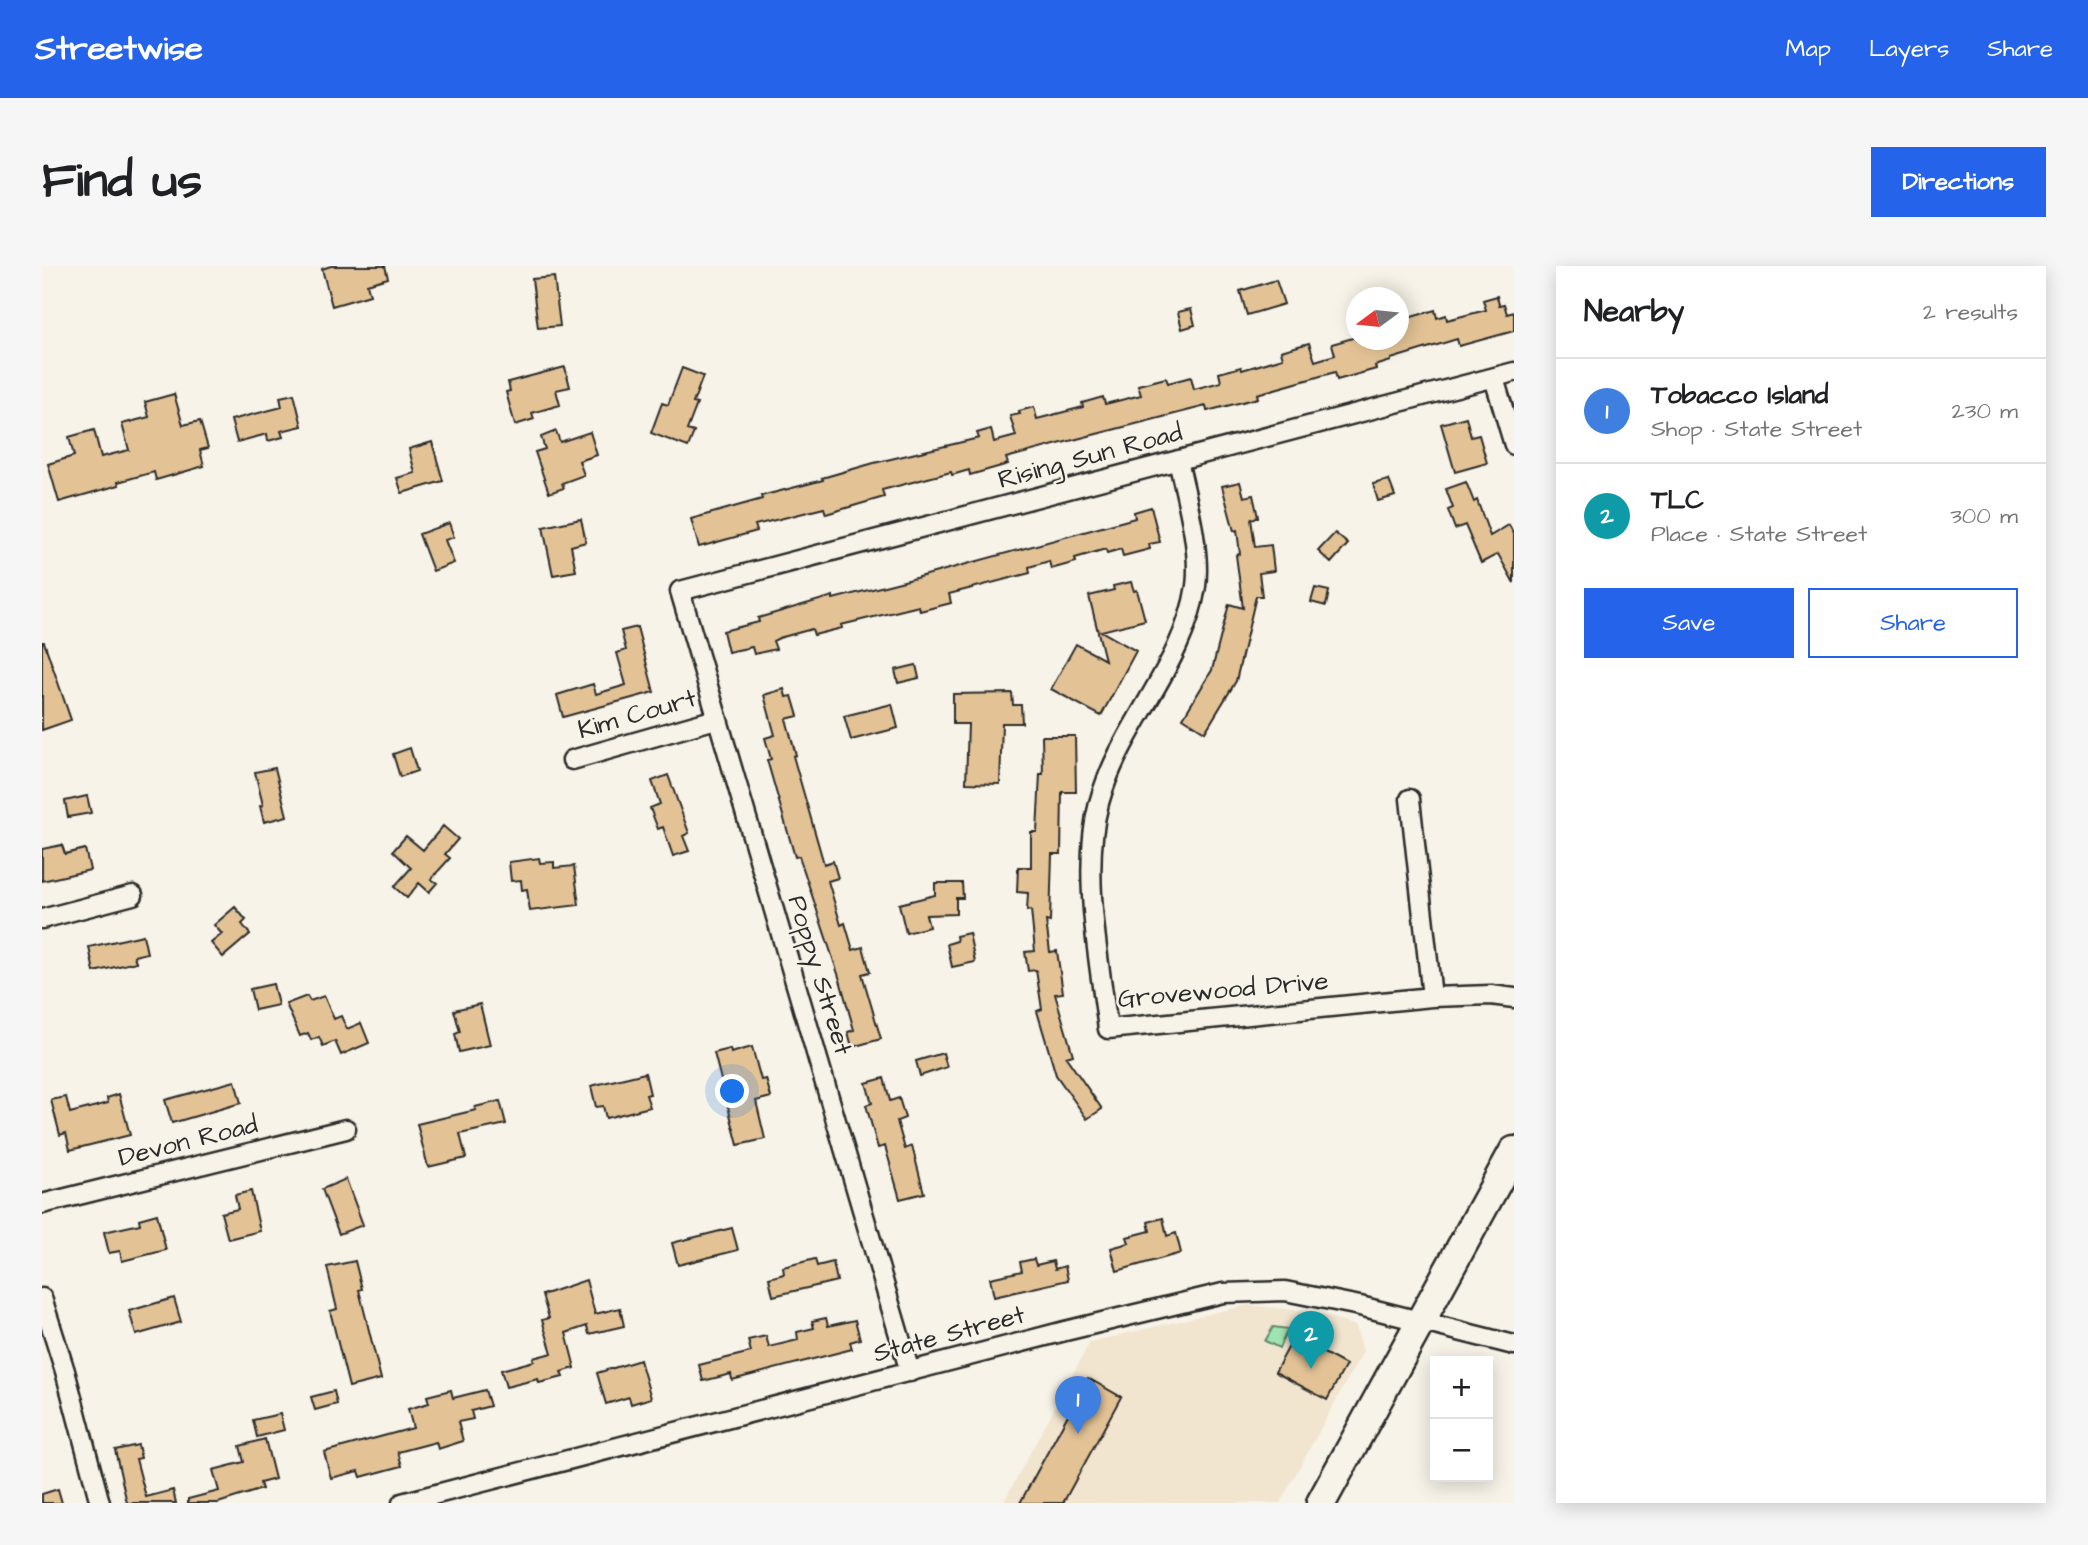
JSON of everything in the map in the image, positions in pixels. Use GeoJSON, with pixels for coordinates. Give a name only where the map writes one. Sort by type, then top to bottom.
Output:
{"type":"FeatureCollection","features":[{"type":"Feature","properties":{"kind":"main road"},"geometry":{"type":"LineString","coordinates":[[1321,1503],[1514,1151]]}},
{"type":"Feature","properties":{"kind":"street","name":"Rising Sun Road"},"geometry":{"type":"LineString","coordinates":[[680,591],[1514,372]]}},
{"type":"Feature","properties":{"kind":"street"},"geometry":{"type":"LineString","coordinates":[[1494,378],[1514,444]]}},
{"type":"Feature","properties":{"kind":"street","name":"Grovewood Drive"},"geometry":{"type":"LineString","coordinates":[[1178,460],[1194,531],[1196,585],[1179,643],[1113,765],[1099,802],[1092,836],[1090,869],[1108,1029],[1432,998],[1491,995],[1514,998]]}},
{"type":"Feature","properties":{"kind":"street","name":"Poppy Street"},"geometry":{"type":"LineString","coordinates":[[680,591],[910,1372]]}},
{"type":"Feature","properties":{"kind":"street","name":"Kim Court"},"geometry":{"type":"LineString","coordinates":[[572,760],[716,719]]}},
{"type":"Feature","properties":{"kind":"street"},"geometry":{"type":"LineString","coordinates":[[1410,800],[1432,998]]}},
{"type":"Feature","properties":{"kind":"street"},"geometry":{"type":"LineString","coordinates":[[42,919],[133,895]]}},
{"type":"Feature","properties":{"kind":"street","name":"Devon Road"},"geometry":{"type":"LineString","coordinates":[[42,1204],[346,1129]]}},
{"type":"Feature","properties":{"kind":"street","name":"State Street"},"geometry":{"type":"LineString","coordinates":[[402,1503],[1065,1331],[1223,1293],[1285,1292],[1420,1321],[1514,1345]]}},
{"type":"Feature","properties":{"kind":"street"},"geometry":{"type":"LineString","coordinates":[[42,1298],[65,1371],[100,1503]]}},
{"type":"Feature","properties":{"kind":"shaded area"},"geometry":{"type":"Polygon","coordinates":[[[1247,1305],[1315,1312],[1356,1326],[1363,1351],[1280,1503],[1003,1503],[1090,1342],[1247,1305]]]}},
{"type":"Feature","properties":{"kind":"green space"},"geometry":{"type":"Polygon","coordinates":[[[1273,1327],[1288,1329],[1279,1348],[1265,1341],[1273,1327]]]}},
{"type":"Feature","properties":{"kind":"building"},"geometry":{"type":"Polygon","coordinates":[[[331,266],[385,266],[388,278],[367,284],[370,295],[332,306],[322,269],[331,266]]]}},
{"type":"Feature","properties":{"kind":"building"},"geometry":{"type":"Polygon","coordinates":[[[554,277],[560,326],[538,328],[532,279],[554,277]]]}},
{"type":"Feature","properties":{"kind":"building"},"geometry":{"type":"Polygon","coordinates":[[[1276,280],[1284,304],[1247,315],[1240,291],[1276,280]]]}},
{"type":"Feature","properties":{"kind":"building"},"geometry":{"type":"Polygon","coordinates":[[[1497,296],[1499,305],[1504,304],[1507,314],[1514,312],[1514,331],[1459,346],[1457,339],[1391,359],[1375,366],[1376,369],[1337,380],[1335,372],[1257,394],[1258,398],[1207,411],[1206,406],[1077,439],[1006,458],[1008,464],[970,475],[969,470],[952,475],[951,472],[882,490],[884,497],[826,514],[824,508],[755,525],[757,531],[699,547],[691,519],[874,463],[979,438],[977,433],[991,429],[994,442],[1016,436],[1010,416],[1020,414],[1019,411],[1034,407],[1037,419],[1083,407],[1082,403],[1103,397],[1105,404],[1141,395],[1138,385],[1166,378],[1168,383],[1191,377],[1194,389],[1221,382],[1219,373],[1241,367],[1242,370],[1283,358],[1281,351],[1309,343],[1315,361],[1335,355],[1332,344],[1346,340],[1346,350],[1409,350],[1409,318],[1435,310],[1437,318],[1446,315],[1447,320],[1486,310],[1483,300],[1497,296]]]}},
{"type":"Feature","properties":{"kind":"building"},"geometry":{"type":"Polygon","coordinates":[[[1191,309],[1195,325],[1182,329],[1178,312],[1191,309]]]}},
{"type":"Feature","properties":{"kind":"building"},"geometry":{"type":"Polygon","coordinates":[[[565,367],[570,387],[556,390],[560,405],[532,413],[534,419],[515,425],[506,392],[510,391],[508,382],[565,367]]]}},
{"type":"Feature","properties":{"kind":"building"},"geometry":{"type":"Polygon","coordinates":[[[682,368],[703,376],[693,403],[697,404],[687,430],[694,432],[688,447],[651,433],[662,403],[668,405],[682,368]]]}},
{"type":"Feature","properties":{"kind":"building"},"geometry":{"type":"Polygon","coordinates":[[[174,394],[183,425],[200,421],[208,448],[200,450],[204,466],[156,480],[154,472],[59,502],[48,464],[74,456],[69,437],[94,430],[101,457],[129,450],[122,424],[149,417],[145,402],[174,394]]]}},
{"type":"Feature","properties":{"kind":"building"},"geometry":{"type":"Polygon","coordinates":[[[294,394],[302,426],[281,431],[283,437],[268,441],[267,434],[237,442],[231,420],[282,407],[280,397],[294,394]]]}},
{"type":"Feature","properties":{"kind":"building"},"geometry":{"type":"Polygon","coordinates":[[[1466,417],[1471,437],[1479,435],[1487,463],[1455,472],[1441,424],[1466,417]]]}},
{"type":"Feature","properties":{"kind":"building"},"geometry":{"type":"Polygon","coordinates":[[[556,431],[560,442],[590,432],[597,455],[579,461],[584,475],[562,483],[564,488],[549,493],[535,452],[545,449],[541,437],[556,431]]]}},
{"type":"Feature","properties":{"kind":"building"},"geometry":{"type":"Polygon","coordinates":[[[432,442],[443,481],[402,493],[397,478],[415,473],[409,449],[432,442]]]}},
{"type":"Feature","properties":{"kind":"building"},"geometry":{"type":"Polygon","coordinates":[[[1389,480],[1395,496],[1378,501],[1373,484],[1389,480]]]}},
{"type":"Feature","properties":{"kind":"building"},"geometry":{"type":"Polygon","coordinates":[[[1240,482],[1244,497],[1253,495],[1258,517],[1251,519],[1255,547],[1271,545],[1274,571],[1259,573],[1262,596],[1256,596],[1236,681],[1205,732],[1183,718],[1212,670],[1229,604],[1243,608],[1236,555],[1240,554],[1237,530],[1234,531],[1222,486],[1240,482]]]}},
{"type":"Feature","properties":{"kind":"building"},"geometry":{"type":"Polygon","coordinates":[[[1466,482],[1474,502],[1477,500],[1490,536],[1509,525],[1514,534],[1514,583],[1498,554],[1481,563],[1465,525],[1455,529],[1448,510],[1453,508],[1446,489],[1466,482]]]}},
{"type":"Feature","properties":{"kind":"building"},"geometry":{"type":"Polygon","coordinates":[[[1151,507],[1160,542],[1149,544],[1150,549],[1123,556],[1121,549],[1107,553],[1106,549],[1075,558],[1076,562],[1051,569],[1049,561],[1029,567],[1030,573],[949,594],[951,603],[920,611],[919,606],[841,625],[842,628],[814,635],[812,629],[779,638],[773,641],[776,649],[754,654],[752,647],[728,652],[723,631],[759,622],[758,618],[1135,518],[1134,512],[1151,507]]]}},
{"type":"Feature","properties":{"kind":"building"},"geometry":{"type":"Polygon","coordinates":[[[581,519],[586,542],[571,546],[576,571],[553,575],[543,527],[581,519]]]}},
{"type":"Feature","properties":{"kind":"building"},"geometry":{"type":"Polygon","coordinates":[[[449,523],[454,537],[445,540],[454,563],[433,571],[419,534],[449,523]]]}},
{"type":"Feature","properties":{"kind":"building"},"geometry":{"type":"Polygon","coordinates":[[[1335,533],[1348,544],[1331,563],[1318,551],[1335,533]]]}},
{"type":"Feature","properties":{"kind":"building"},"geometry":{"type":"Polygon","coordinates":[[[1131,582],[1134,591],[1137,590],[1145,620],[1101,631],[1136,651],[1101,716],[1051,689],[1076,644],[1105,660],[1089,596],[1114,590],[1113,586],[1131,582]]]}},
{"type":"Feature","properties":{"kind":"building"},"geometry":{"type":"Polygon","coordinates":[[[1315,588],[1329,591],[1326,606],[1311,602],[1315,588]]]}},
{"type":"Feature","properties":{"kind":"building"},"geometry":{"type":"Polygon","coordinates":[[[637,627],[654,692],[563,717],[557,695],[593,684],[596,694],[626,685],[617,653],[626,650],[621,631],[637,627]]]}},
{"type":"Feature","properties":{"kind":"building"},"geometry":{"type":"Polygon","coordinates":[[[42,642],[71,720],[42,730],[42,642]]]}},
{"type":"Feature","properties":{"kind":"building"},"geometry":{"type":"Polygon","coordinates":[[[916,665],[919,678],[898,683],[895,670],[916,665]]]}},
{"type":"Feature","properties":{"kind":"building"},"geometry":{"type":"Polygon","coordinates":[[[784,689],[786,697],[792,696],[798,716],[786,719],[796,755],[793,756],[824,864],[833,861],[838,878],[828,881],[841,925],[845,923],[853,950],[863,947],[870,972],[862,974],[881,1039],[852,1047],[848,1032],[854,1030],[840,980],[799,856],[795,857],[767,760],[771,759],[765,738],[775,735],[764,695],[784,689]]]}},
{"type":"Feature","properties":{"kind":"building"},"geometry":{"type":"Polygon","coordinates":[[[1012,693],[1013,705],[1021,705],[1022,723],[1002,723],[1000,784],[966,783],[968,724],[953,724],[953,694],[1012,693]]]}},
{"type":"Feature","properties":{"kind":"building"},"geometry":{"type":"Polygon","coordinates":[[[892,704],[898,728],[851,740],[844,716],[892,704]]]}},
{"type":"Feature","properties":{"kind":"building"},"geometry":{"type":"Polygon","coordinates":[[[1042,736],[1075,736],[1076,792],[1062,792],[1061,854],[1052,854],[1050,922],[1046,921],[1050,952],[1057,951],[1063,993],[1055,994],[1073,1055],[1066,1057],[1102,1109],[1087,1119],[1056,1075],[1037,1011],[1042,1009],[1036,970],[1028,971],[1025,952],[1035,951],[1031,910],[1027,911],[1028,893],[1017,892],[1018,867],[1031,867],[1031,832],[1037,832],[1040,774],[1043,774],[1042,736]]]}},
{"type":"Feature","properties":{"kind":"building"},"geometry":{"type":"Polygon","coordinates":[[[410,748],[417,771],[400,777],[393,754],[410,748]]]}},
{"type":"Feature","properties":{"kind":"building"},"geometry":{"type":"Polygon","coordinates":[[[275,768],[287,816],[264,822],[255,772],[275,768]]]}},
{"type":"Feature","properties":{"kind":"building"},"geometry":{"type":"Polygon","coordinates":[[[668,775],[689,833],[683,836],[689,851],[673,856],[663,827],[658,829],[650,808],[660,804],[652,781],[668,775]]]}},
{"type":"Feature","properties":{"kind":"building"},"geometry":{"type":"Polygon","coordinates":[[[87,796],[91,813],[68,817],[65,801],[87,796]]]}},
{"type":"Feature","properties":{"kind":"building"},"geometry":{"type":"Polygon","coordinates":[[[443,826],[458,839],[445,854],[450,858],[431,879],[437,883],[429,892],[419,883],[407,898],[394,887],[411,868],[393,851],[406,836],[423,850],[443,826]]]}},
{"type":"Feature","properties":{"kind":"building"},"geometry":{"type":"Polygon","coordinates":[[[62,845],[65,854],[85,849],[90,870],[42,881],[42,849],[62,845]]]}},
{"type":"Feature","properties":{"kind":"building"},"geometry":{"type":"Polygon","coordinates":[[[539,858],[540,863],[554,862],[554,868],[574,866],[579,905],[530,911],[527,889],[522,890],[521,880],[511,881],[509,862],[539,858]]]}},
{"type":"Feature","properties":{"kind":"building"},"geometry":{"type":"Polygon","coordinates":[[[935,883],[962,883],[963,898],[956,898],[956,914],[926,915],[929,927],[906,933],[899,904],[935,895],[935,883]]]}},
{"type":"Feature","properties":{"kind":"building"},"geometry":{"type":"Polygon","coordinates":[[[235,907],[246,920],[242,924],[250,934],[223,957],[211,943],[222,934],[214,925],[235,907]]]}},
{"type":"Feature","properties":{"kind":"building"},"geometry":{"type":"Polygon","coordinates":[[[969,933],[975,962],[952,967],[947,944],[957,941],[956,936],[969,933]]]}},
{"type":"Feature","properties":{"kind":"building"},"geometry":{"type":"Polygon","coordinates":[[[143,935],[147,953],[134,956],[136,962],[94,972],[89,947],[143,935]]]}},
{"type":"Feature","properties":{"kind":"building"},"geometry":{"type":"Polygon","coordinates":[[[273,984],[278,1005],[255,1010],[250,989],[273,984]]]}},
{"type":"Feature","properties":{"kind":"building"},"geometry":{"type":"Polygon","coordinates":[[[307,996],[310,1001],[324,996],[334,1019],[341,1016],[347,1029],[361,1023],[369,1043],[341,1055],[335,1041],[323,1046],[319,1037],[311,1040],[308,1033],[300,1036],[286,1004],[307,996]]]}},
{"type":"Feature","properties":{"kind":"building"},"geometry":{"type":"Polygon","coordinates":[[[480,1004],[490,1045],[459,1052],[455,1034],[460,1032],[454,1010],[480,1004]]]}},
{"type":"Feature","properties":{"kind":"building"},"geometry":{"type":"Polygon","coordinates":[[[752,1047],[761,1080],[766,1079],[771,1097],[756,1101],[765,1139],[738,1145],[714,1053],[730,1049],[731,1053],[752,1047]]]}},
{"type":"Feature","properties":{"kind":"building"},"geometry":{"type":"Polygon","coordinates":[[[943,1053],[947,1067],[920,1076],[916,1061],[943,1053]]]}},
{"type":"Feature","properties":{"kind":"building"},"geometry":{"type":"Polygon","coordinates":[[[645,1073],[650,1094],[646,1095],[650,1107],[606,1118],[603,1106],[596,1107],[591,1086],[645,1073]]]}},
{"type":"Feature","properties":{"kind":"building"},"geometry":{"type":"Polygon","coordinates":[[[884,1078],[890,1101],[899,1098],[905,1118],[897,1121],[905,1149],[912,1146],[924,1193],[900,1199],[885,1146],[878,1148],[866,1105],[872,1103],[866,1083],[884,1078]]]}},
{"type":"Feature","properties":{"kind":"building"},"geometry":{"type":"Polygon","coordinates":[[[235,1081],[241,1103],[172,1123],[165,1100],[235,1081]]]}},
{"type":"Feature","properties":{"kind":"building"},"geometry":{"type":"Polygon","coordinates":[[[119,1094],[130,1135],[70,1150],[66,1133],[60,1135],[51,1100],[66,1097],[70,1113],[108,1103],[107,1098],[119,1094]]]}},
{"type":"Feature","properties":{"kind":"building"},"geometry":{"type":"Polygon","coordinates":[[[500,1101],[506,1124],[460,1134],[466,1158],[428,1167],[417,1124],[476,1110],[475,1107],[500,1101]]]}},
{"type":"Feature","properties":{"kind":"building"},"geometry":{"type":"Polygon","coordinates":[[[346,1179],[363,1225],[339,1234],[322,1189],[346,1179]]]}},
{"type":"Feature","properties":{"kind":"building"},"geometry":{"type":"Polygon","coordinates":[[[251,1191],[260,1231],[228,1239],[221,1213],[238,1209],[235,1195],[251,1191]]]}},
{"type":"Feature","properties":{"kind":"building"},"geometry":{"type":"Polygon","coordinates":[[[157,1214],[166,1250],[122,1261],[120,1251],[109,1253],[104,1232],[140,1224],[139,1219],[157,1214]]]}},
{"type":"Feature","properties":{"kind":"building"},"geometry":{"type":"Polygon","coordinates":[[[1163,1218],[1167,1236],[1176,1233],[1181,1253],[1117,1271],[1111,1248],[1129,1243],[1127,1237],[1150,1231],[1148,1222],[1163,1218]]]}},
{"type":"Feature","properties":{"kind":"building"},"geometry":{"type":"Polygon","coordinates":[[[732,1228],[738,1250],[678,1265],[672,1243],[732,1228]]]}},
{"type":"Feature","properties":{"kind":"building"},"geometry":{"type":"Polygon","coordinates":[[[815,1259],[817,1266],[833,1262],[837,1281],[773,1296],[769,1278],[784,1274],[783,1267],[815,1259]]]}},
{"type":"Feature","properties":{"kind":"building"},"geometry":{"type":"Polygon","coordinates":[[[1034,1259],[1036,1265],[1053,1261],[1055,1269],[1065,1266],[1068,1280],[994,1297],[990,1278],[1022,1271],[1020,1262],[1034,1259]]]}},
{"type":"Feature","properties":{"kind":"building"},"geometry":{"type":"Polygon","coordinates":[[[355,1261],[362,1289],[359,1290],[381,1379],[349,1387],[330,1311],[337,1309],[327,1267],[355,1261]]]}},
{"type":"Feature","properties":{"kind":"building"},"geometry":{"type":"Polygon","coordinates":[[[586,1280],[595,1314],[620,1308],[624,1326],[589,1334],[587,1326],[566,1333],[575,1368],[561,1372],[563,1377],[539,1383],[538,1379],[506,1387],[501,1370],[552,1353],[542,1320],[549,1318],[542,1295],[586,1280]]]}},
{"type":"Feature","properties":{"kind":"building"},"geometry":{"type":"Polygon","coordinates":[[[174,1298],[181,1322],[136,1335],[129,1311],[174,1298]]]}},
{"type":"Feature","properties":{"kind":"building"},"geometry":{"type":"Polygon","coordinates":[[[826,1318],[828,1326],[855,1320],[860,1339],[850,1342],[852,1349],[732,1380],[731,1374],[703,1381],[699,1365],[751,1352],[748,1340],[766,1336],[769,1347],[798,1340],[797,1332],[814,1328],[812,1321],[826,1318]]]}},
{"type":"Feature","properties":{"kind":"building"},"geometry":{"type":"Polygon","coordinates":[[[1294,1337],[1346,1365],[1327,1400],[1275,1372],[1294,1337]]]}},
{"type":"Feature","properties":{"kind":"building"},"geometry":{"type":"Polygon","coordinates":[[[640,1360],[651,1398],[631,1404],[629,1397],[606,1404],[597,1373],[640,1360]]]}},
{"type":"Feature","properties":{"kind":"building"},"geometry":{"type":"Polygon","coordinates":[[[1088,1378],[1121,1397],[1063,1503],[1020,1503],[1088,1378]]]}},
{"type":"Feature","properties":{"kind":"building"},"geometry":{"type":"Polygon","coordinates":[[[451,1390],[453,1398],[485,1390],[490,1406],[471,1411],[473,1419],[458,1422],[463,1441],[438,1449],[436,1442],[398,1452],[402,1466],[361,1477],[359,1471],[331,1478],[324,1452],[413,1428],[408,1409],[429,1403],[427,1396],[451,1390]]]}},
{"type":"Feature","properties":{"kind":"building"},"geometry":{"type":"Polygon","coordinates":[[[334,1391],[337,1404],[315,1410],[311,1397],[334,1391]]]}},
{"type":"Feature","properties":{"kind":"building"},"geometry":{"type":"Polygon","coordinates":[[[280,1414],[284,1430],[257,1437],[253,1420],[280,1414]]]}},
{"type":"Feature","properties":{"kind":"building"},"geometry":{"type":"Polygon","coordinates":[[[265,1439],[275,1479],[260,1483],[262,1489],[218,1503],[188,1503],[188,1499],[219,1491],[213,1470],[244,1462],[240,1446],[265,1439]]]}},
{"type":"Feature","properties":{"kind":"building"},"geometry":{"type":"Polygon","coordinates":[[[138,1445],[141,1458],[136,1459],[146,1497],[173,1490],[176,1503],[127,1503],[115,1450],[138,1445]]]}},
{"type":"Feature","properties":{"kind":"building"},"geometry":{"type":"Polygon","coordinates":[[[58,1489],[62,1503],[42,1503],[42,1494],[58,1489]]]}},
{"type":"Feature","properties":{"kind":"place","name":"TLC"},"geometry":{"type":"Point","coordinates":[1311,1369]}},
{"type":"Feature","properties":{"kind":"place","name":"Tobacco Island"},"geometry":{"type":"Point","coordinates":[1078,1434]}}]}
